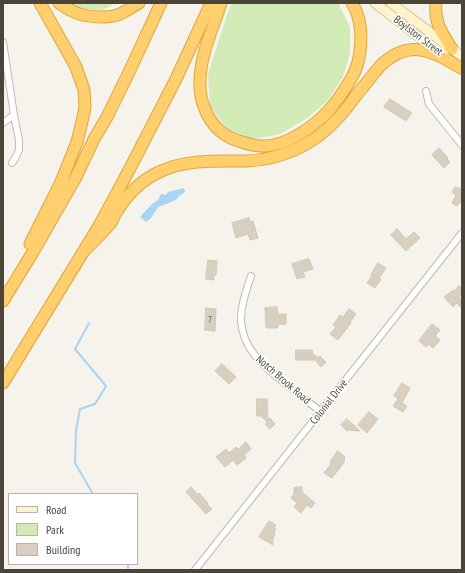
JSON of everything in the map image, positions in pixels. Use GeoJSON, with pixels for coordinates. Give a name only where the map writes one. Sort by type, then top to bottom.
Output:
{"type":"FeatureCollection","features":[{"type":"Feature","properties":{"kind":"highway"},"geometry":{"type":"LineString","coordinates":[[4,299],[14,273],[61,182],[77,142],[84,113],[84,90],[78,71],[50,18],[40,3]]}},
{"type":"Feature","properties":{"kind":"highway"},"geometry":{"type":"LineString","coordinates":[[59,3],[76,13],[84,16],[96,17],[117,15],[139,3]]}},
{"type":"Feature","properties":{"kind":"highway"},"geometry":{"type":"LineString","coordinates":[[4,299],[34,252],[76,177],[130,70],[161,3]]}},
{"type":"Feature","properties":{"kind":"highway"},"geometry":{"type":"LineString","coordinates":[[3,383],[99,226],[157,117],[211,3]]}},
{"type":"Feature","properties":{"kind":"highway"},"geometry":{"type":"LineString","coordinates":[[221,3],[205,48],[201,67],[200,82],[202,100],[214,124],[223,134],[238,141],[254,145],[270,146],[282,142],[311,127],[332,107],[354,75],[360,54],[361,41],[357,14],[352,3]]}},
{"type":"Feature","properties":{"kind":"highway"},"geometry":{"type":"LineString","coordinates":[[436,3],[436,17],[438,25],[443,36],[452,49]]}},
{"type":"Feature","properties":{"kind":"highway"},"geometry":{"type":"LineString","coordinates":[[85,250],[111,223],[118,209],[128,196],[158,172],[188,163],[273,158],[298,148],[316,138],[337,119],[381,65],[397,53],[414,49],[427,51],[462,68]]}},
{"type":"Feature","properties":{"kind":"main road","name":"Boylston Street"},"geometry":{"type":"LineString","coordinates":[[375,3],[462,68]]}},
{"type":"Feature","properties":{"kind":"main road","name":"Boylston Street"},"geometry":{"type":"LineString","coordinates":[[391,3],[462,56]]}},
{"type":"Feature","properties":{"kind":"street"},"geometry":{"type":"LineString","coordinates":[[3,42],[19,140],[18,154],[12,162]]}},
{"type":"Feature","properties":{"kind":"street"},"geometry":{"type":"LineString","coordinates":[[426,91],[429,104],[462,145]]}},
{"type":"Feature","properties":{"kind":"street"},"geometry":{"type":"LineString","coordinates":[[3,123],[14,115]]}},
{"type":"Feature","properties":{"kind":"street","name":"Colonial Drive"},"geometry":{"type":"LineString","coordinates":[[195,570],[462,233]]}},
{"type":"Feature","properties":{"kind":"street","name":"Notch Brook Road"},"geometry":{"type":"LineString","coordinates":[[251,276],[243,302],[241,315],[242,329],[249,347],[264,367],[321,412]]}},
{"type":"Feature","properties":{"kind":"green space"},"geometry":{"type":"Polygon","coordinates":[[[70,3],[116,3],[103,10],[79,9],[70,3]]]}},
{"type":"Feature","properties":{"kind":"green space"},"geometry":{"type":"Polygon","coordinates":[[[232,3],[338,3],[350,27],[350,53],[343,77],[328,100],[306,119],[280,134],[252,139],[227,129],[210,106],[208,74],[232,3]]]}},
{"type":"Feature","properties":{"kind":"water"},"geometry":{"type":"Polygon","coordinates":[[[184,188],[185,192],[177,199],[158,207],[151,218],[146,222],[140,217],[159,199],[160,195],[166,195],[168,192],[184,188]]]}},
{"type":"Feature","properties":{"kind":"building"},"geometry":{"type":"Polygon","coordinates":[[[390,99],[412,113],[406,121],[384,107],[390,99]]]}},
{"type":"Feature","properties":{"kind":"building"},"geometry":{"type":"Polygon","coordinates":[[[439,148],[450,162],[444,168],[432,155],[439,148]]]}},
{"type":"Feature","properties":{"kind":"building"},"geometry":{"type":"Polygon","coordinates":[[[462,185],[462,203],[460,202],[457,206],[452,203],[456,195],[452,192],[455,187],[460,189],[462,185]]]}},
{"type":"Feature","properties":{"kind":"building"},"geometry":{"type":"Polygon","coordinates":[[[249,218],[250,222],[253,221],[258,238],[250,240],[248,234],[236,238],[232,223],[249,218]]]}},
{"type":"Feature","properties":{"kind":"building"},"geometry":{"type":"Polygon","coordinates":[[[397,229],[406,239],[414,232],[420,238],[406,251],[391,235],[397,229]]]}},
{"type":"Feature","properties":{"kind":"building"},"geometry":{"type":"Polygon","coordinates":[[[309,259],[313,269],[303,272],[305,277],[297,279],[292,264],[309,259]]]}},
{"type":"Feature","properties":{"kind":"building"},"geometry":{"type":"Polygon","coordinates":[[[208,260],[217,261],[214,280],[206,279],[208,260]]]}},
{"type":"Feature","properties":{"kind":"building"},"geometry":{"type":"Polygon","coordinates":[[[378,263],[386,268],[379,278],[381,279],[375,288],[367,283],[378,263]]]}},
{"type":"Feature","properties":{"kind":"building"},"geometry":{"type":"Polygon","coordinates":[[[459,286],[462,289],[462,294],[459,297],[462,301],[462,309],[457,303],[453,307],[444,297],[459,286]]]}},
{"type":"Feature","properties":{"kind":"building"},"geometry":{"type":"Polygon","coordinates":[[[277,307],[278,314],[286,314],[286,324],[277,325],[278,328],[266,328],[265,308],[277,307]]]}},
{"type":"Feature","properties":{"kind":"building"},"geometry":{"type":"Polygon","coordinates":[[[206,308],[216,309],[215,331],[205,330],[206,308]]]}},
{"type":"Feature","properties":{"kind":"building"},"geometry":{"type":"Polygon","coordinates":[[[349,309],[356,314],[338,340],[330,334],[336,327],[333,325],[340,315],[343,317],[349,309]]]}},
{"type":"Feature","properties":{"kind":"building"},"geometry":{"type":"Polygon","coordinates":[[[432,324],[440,330],[435,336],[440,340],[433,348],[428,344],[426,347],[419,341],[432,324]]]}},
{"type":"Feature","properties":{"kind":"building"},"geometry":{"type":"Polygon","coordinates":[[[296,350],[312,350],[313,354],[319,358],[320,356],[326,362],[321,367],[316,361],[317,360],[296,360],[296,350]]]}},
{"type":"Feature","properties":{"kind":"building"},"geometry":{"type":"Polygon","coordinates":[[[222,364],[236,377],[229,384],[215,371],[222,364]]]}},
{"type":"Feature","properties":{"kind":"building"},"geometry":{"type":"Polygon","coordinates":[[[402,383],[410,388],[402,403],[407,406],[403,412],[393,406],[398,399],[394,396],[402,383]]]}},
{"type":"Feature","properties":{"kind":"building"},"geometry":{"type":"Polygon","coordinates":[[[257,399],[267,399],[268,420],[270,418],[275,424],[270,429],[265,424],[267,422],[261,416],[257,416],[257,399]]]}},
{"type":"Feature","properties":{"kind":"building"},"geometry":{"type":"Polygon","coordinates":[[[369,412],[378,419],[367,433],[358,425],[369,412]]]}},
{"type":"Feature","properties":{"kind":"building"},"geometry":{"type":"Polygon","coordinates":[[[347,419],[360,431],[347,431],[341,425],[347,419]]]}},
{"type":"Feature","properties":{"kind":"building"},"geometry":{"type":"Polygon","coordinates":[[[246,442],[251,449],[244,455],[246,458],[237,465],[233,460],[225,467],[216,457],[226,449],[229,453],[236,447],[238,449],[246,442]]]}},
{"type":"Feature","properties":{"kind":"building"},"geometry":{"type":"Polygon","coordinates":[[[338,451],[345,457],[345,461],[332,478],[324,473],[338,451]]]}},
{"type":"Feature","properties":{"kind":"building"},"geometry":{"type":"Polygon","coordinates":[[[191,487],[198,495],[199,493],[212,509],[206,514],[186,492],[191,487]]]}},
{"type":"Feature","properties":{"kind":"building"},"geometry":{"type":"Polygon","coordinates":[[[302,487],[302,492],[315,503],[311,508],[307,505],[301,513],[294,507],[297,503],[291,498],[294,494],[294,488],[302,487]]]}},
{"type":"Feature","properties":{"kind":"building"},"geometry":{"type":"Polygon","coordinates":[[[269,521],[276,525],[274,528],[276,529],[273,538],[273,545],[259,537],[269,521]]]}},
{"type":"Feature","properties":{"kind":"waterway"},"geometry":{"type":"LineString","coordinates":[[89,323],[75,349],[106,386],[95,404],[80,409],[76,431],[75,463],[92,493]]}},
{"type":"Feature","properties":{"kind":"waterway"},"geometry":{"type":"LineString","coordinates":[[128,565],[128,570]]}}]}
